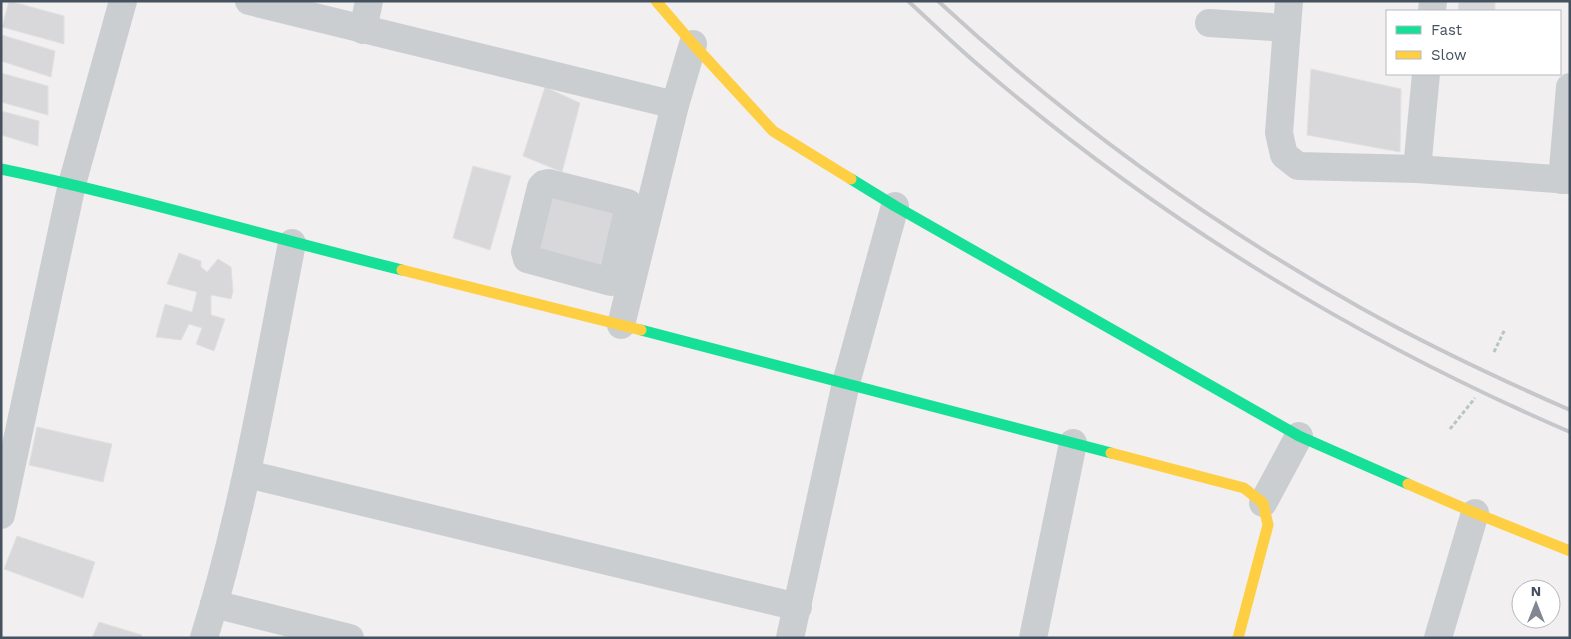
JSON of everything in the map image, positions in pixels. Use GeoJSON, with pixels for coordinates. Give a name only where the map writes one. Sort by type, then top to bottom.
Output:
{"type":"FeatureCollection","features":[{"type":"Feature","properties":{"kind":"street"},"geometry":{"type":"LineString","coordinates":[[1,515],[72,184],[123,1]]}},
{"type":"Feature","properties":{"kind":"street"},"geometry":{"type":"LineString","coordinates":[[250,1],[675,106]]}},
{"type":"Feature","properties":{"kind":"street"},"geometry":{"type":"LineString","coordinates":[[363,30],[369,1]]}},
{"type":"Feature","properties":{"kind":"street"},"geometry":{"type":"LineString","coordinates":[[656,1],[693,44],[774,131],[895,206],[1299,436],[1475,513],[1570,551]]}},
{"type":"Feature","properties":{"kind":"street"},"geometry":{"type":"LineString","coordinates":[[1289,1],[1279,133],[1284,155],[1298,166],[1417,169],[1566,180],[1570,87]]}},
{"type":"Feature","properties":{"kind":"street"},"geometry":{"type":"LineString","coordinates":[[1210,23],[1287,28]]}},
{"type":"Feature","properties":{"kind":"street"},"geometry":{"type":"LineString","coordinates":[[611,322],[635,227],[675,106],[693,44]]}},
{"type":"Feature","properties":{"kind":"street"},"geometry":{"type":"LineString","coordinates":[[1417,169],[1426,75]]}},
{"type":"Feature","properties":{"kind":"street"},"geometry":{"type":"LineString","coordinates":[[1,169],[72,184],[292,243],[611,322],[1244,488],[1263,503],[1268,525],[1238,638]]}},
{"type":"Feature","properties":{"kind":"street"},"geometry":{"type":"LineString","coordinates":[[611,282],[527,260],[525,252],[541,187],[544,184],[549,183],[626,202],[629,207],[635,227],[611,282],[611,322]]}},
{"type":"Feature","properties":{"kind":"street"},"geometry":{"type":"LineString","coordinates":[[790,638],[846,383],[895,206]]}},
{"type":"Feature","properties":{"kind":"street"},"geometry":{"type":"LineString","coordinates":[[204,638],[248,474],[292,243]]}},
{"type":"Feature","properties":{"kind":"street"},"geometry":{"type":"LineString","coordinates":[[1263,503],[1299,436]]}},
{"type":"Feature","properties":{"kind":"street"},"geometry":{"type":"LineString","coordinates":[[1033,638],[1073,443]]}},
{"type":"Feature","properties":{"kind":"street"},"geometry":{"type":"LineString","coordinates":[[248,474],[798,606]]}},
{"type":"Feature","properties":{"kind":"street"},"geometry":{"type":"LineString","coordinates":[[1438,638],[1475,513]]}},
{"type":"Feature","properties":{"kind":"street"},"geometry":{"type":"LineString","coordinates":[[214,604],[350,638]]}},
{"type":"Feature","properties":{"kind":"path"},"geometry":{"type":"LineString","coordinates":[[1494,352],[1505,329]]}},
{"type":"Feature","properties":{"kind":"path"},"geometry":{"type":"LineString","coordinates":[[1450,429],[1475,398]]}},
{"type":"Feature","properties":{"kind":"building"},"geometry":{"type":"Polygon","coordinates":[[[9,1],[64,16],[64,44],[2,27],[9,1]]]}},
{"type":"Feature","properties":{"kind":"building"},"geometry":{"type":"Polygon","coordinates":[[[1459,1],[1495,2],[1495,10],[1458,10],[1459,1]]]}},
{"type":"Feature","properties":{"kind":"building"},"geometry":{"type":"Polygon","coordinates":[[[2,35],[55,51],[51,77],[1,61],[2,35]]]}},
{"type":"Feature","properties":{"kind":"building"},"geometry":{"type":"Polygon","coordinates":[[[1311,69],[1401,89],[1400,152],[1307,135],[1311,69]]]}},
{"type":"Feature","properties":{"kind":"building"},"geometry":{"type":"Polygon","coordinates":[[[1,73],[48,86],[48,115],[1,102],[1,73]]]}},
{"type":"Feature","properties":{"kind":"building"},"geometry":{"type":"Polygon","coordinates":[[[545,87],[580,103],[562,172],[523,156],[545,87]]]}},
{"type":"Feature","properties":{"kind":"building"},"geometry":{"type":"Polygon","coordinates":[[[1,111],[39,121],[38,146],[1,135],[1,111]]]}},
{"type":"Feature","properties":{"kind":"building"},"geometry":{"type":"Polygon","coordinates":[[[473,166],[511,176],[490,250],[453,238],[473,166]]]}},
{"type":"Feature","properties":{"kind":"building"},"geometry":{"type":"Polygon","coordinates":[[[548,189],[618,202],[599,270],[532,254],[548,189]]]}},
{"type":"Feature","properties":{"kind":"building"},"geometry":{"type":"Polygon","coordinates":[[[179,253],[201,261],[201,267],[207,272],[218,259],[231,267],[233,291],[231,299],[211,295],[211,315],[225,319],[214,351],[196,344],[202,328],[189,324],[181,340],[156,337],[165,304],[192,312],[197,292],[167,284],[179,253]]]}},
{"type":"Feature","properties":{"kind":"building"},"geometry":{"type":"Polygon","coordinates":[[[37,427],[112,444],[103,482],[29,465],[37,427]]]}},
{"type":"Feature","properties":{"kind":"building"},"geometry":{"type":"Polygon","coordinates":[[[17,536],[95,562],[83,598],[4,569],[17,536]]]}},
{"type":"Feature","properties":{"kind":"building"},"geometry":{"type":"Polygon","coordinates":[[[99,622],[142,635],[141,638],[92,638],[99,622]]]}},
{"type":"Feature","properties":{"kind":"railway"},"geometry":{"type":"LineString","coordinates":[[908,1],[976,63],[1044,119],[1114,172],[1185,222],[1259,270],[1334,315],[1411,357],[1490,396],[1570,432]]}},
{"type":"Feature","properties":{"kind":"railway"},"geometry":{"type":"LineString","coordinates":[[938,1],[987,45],[1088,128],[1194,205],[1249,241],[1304,275],[1412,336],[1570,410]]}},
{"type":"Feature","properties":{"kind":"traffic: fast"},"geometry":{"type":"LineString","coordinates":[[1,169],[152,205],[402,270]]}},
{"type":"Feature","properties":{"kind":"traffic: fast"},"geometry":{"type":"LineString","coordinates":[[851,179],[895,206],[1299,436],[1408,484]]}},
{"type":"Feature","properties":{"kind":"traffic: fast"},"geometry":{"type":"LineString","coordinates":[[641,330],[1111,453]]}},
{"type":"Feature","properties":{"kind":"traffic: slow"},"geometry":{"type":"LineString","coordinates":[[656,1],[773,131],[851,179]]}},
{"type":"Feature","properties":{"kind":"traffic: slow"},"geometry":{"type":"LineString","coordinates":[[402,270],[641,330]]}},
{"type":"Feature","properties":{"kind":"traffic: slow"},"geometry":{"type":"LineString","coordinates":[[1111,453],[1244,488],[1263,503],[1268,525],[1238,638]]}},
{"type":"Feature","properties":{"kind":"traffic: slow"},"geometry":{"type":"LineString","coordinates":[[1408,484],[1570,551]]}}]}
